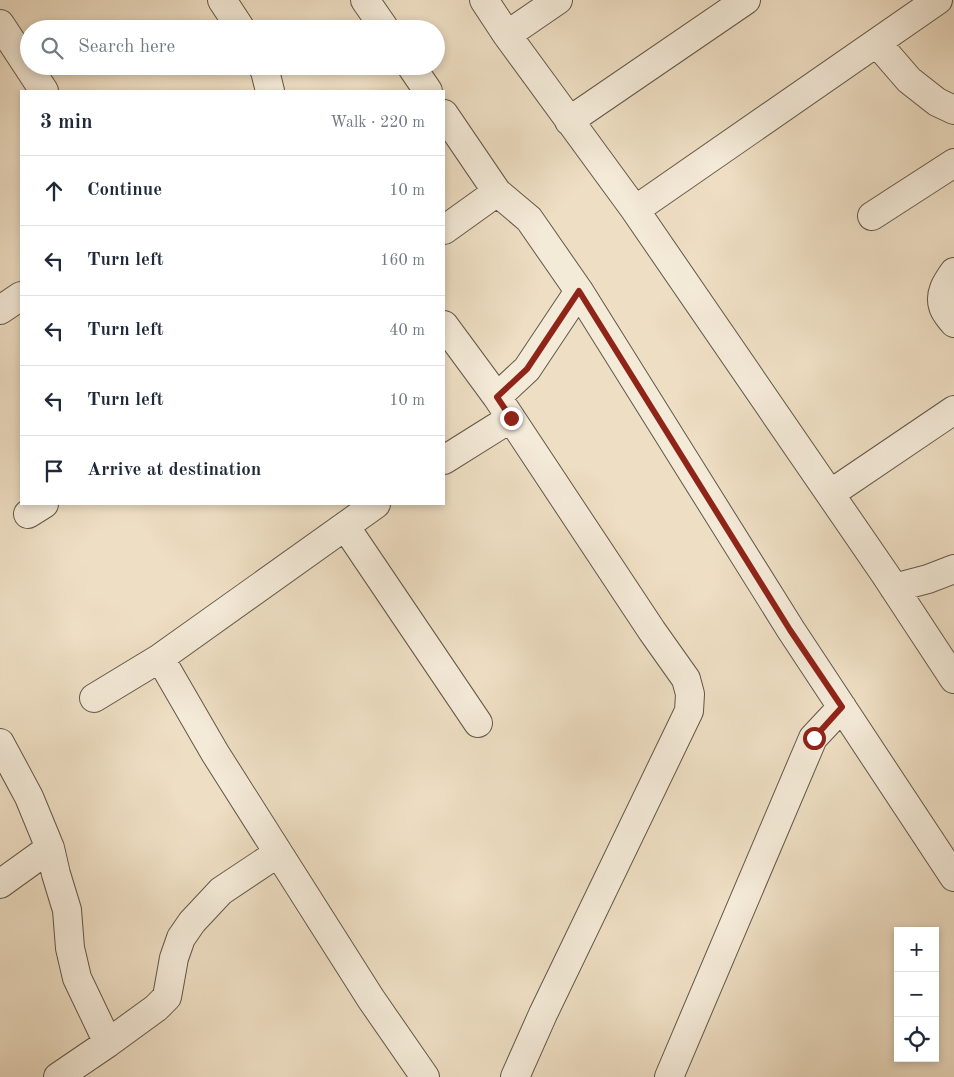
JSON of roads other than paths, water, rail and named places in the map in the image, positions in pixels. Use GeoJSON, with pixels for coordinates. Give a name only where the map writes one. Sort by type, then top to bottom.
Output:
{"type":"FeatureCollection","features":[{"type":"Feature","properties":{"kind":"street"},"geometry":{"type":"LineString","coordinates":[[222,0],[235,20]]}},
{"type":"Feature","properties":{"kind":"street"},"geometry":{"type":"LineString","coordinates":[[366,0],[379,20]]}},
{"type":"Feature","properties":{"kind":"street"},"geometry":{"type":"LineString","coordinates":[[484,0],[507,35],[635,210],[894,588],[954,679]]}},
{"type":"Feature","properties":{"kind":"street"},"geometry":{"type":"LineString","coordinates":[[507,35],[558,0]]}},
{"type":"Feature","properties":{"kind":"street"},"geometry":{"type":"LineString","coordinates":[[570,121],[746,0]]}},
{"type":"Feature","properties":{"kind":"street"},"geometry":{"type":"LineString","coordinates":[[635,210],[938,0]]}},
{"type":"Feature","properties":{"kind":"street"},"geometry":{"type":"LineString","coordinates":[[0,24],[20,54]]}},
{"type":"Feature","properties":{"kind":"street"},"geometry":{"type":"LineString","coordinates":[[877,42],[908,80],[937,102],[954,110]]}},
{"type":"Feature","properties":{"kind":"street"},"geometry":{"type":"LineString","coordinates":[[33,75],[43,90]]}},
{"type":"Feature","properties":{"kind":"street"},"geometry":{"type":"LineString","coordinates":[[266,75],[270,90]]}},
{"type":"Feature","properties":{"kind":"street"},"geometry":{"type":"LineString","coordinates":[[417,75],[427,90]]}},
{"type":"Feature","properties":{"kind":"street"},"geometry":{"type":"LineString","coordinates":[[445,117],[497,192],[529,219],[579,291],[790,630],[954,877]]}},
{"type":"Feature","properties":{"kind":"street"},"geometry":{"type":"LineString","coordinates":[[872,216],[954,162]]}},
{"type":"Feature","properties":{"kind":"street"},"geometry":{"type":"LineString","coordinates":[[445,229],[497,192]]}},
{"type":"Feature","properties":{"kind":"street"},"geometry":{"type":"LineString","coordinates":[[954,272],[945,284],[942,295],[943,308],[954,324]]}},
{"type":"Feature","properties":{"kind":"street"},"geometry":{"type":"LineString","coordinates":[[445,459],[504,408],[527,369],[579,291]]}},
{"type":"Feature","properties":{"kind":"street"},"geometry":{"type":"LineString","coordinates":[[0,310],[20,297]]}},
{"type":"Feature","properties":{"kind":"street"},"geometry":{"type":"LineString","coordinates":[[445,326],[504,408],[686,679],[690,694],[689,710],[542,1014],[515,1077]]}},
{"type":"Feature","properties":{"kind":"street"},"geometry":{"type":"LineString","coordinates":[[830,494],[954,410]]}},
{"type":"Feature","properties":{"kind":"street"},"geometry":{"type":"LineString","coordinates":[[94,698],[160,658],[375,505]]}},
{"type":"Feature","properties":{"kind":"street"},"geometry":{"type":"LineString","coordinates":[[345,526],[478,723]]}},
{"type":"Feature","properties":{"kind":"street"},"geometry":{"type":"LineString","coordinates":[[894,588],[928,579],[954,569]]}},
{"type":"Feature","properties":{"kind":"street"},"geometry":{"type":"LineString","coordinates":[[160,658],[215,753],[370,1000],[425,1077]]}},
{"type":"Feature","properties":{"kind":"street"},"geometry":{"type":"LineString","coordinates":[[676,1074],[814,738],[842,707]]}},
{"type":"Feature","properties":{"kind":"street"},"geometry":{"type":"LineString","coordinates":[[0,744],[29,797],[50,848],[67,910],[70,948],[78,978],[108,1043]]}},
{"type":"Feature","properties":{"kind":"street"},"geometry":{"type":"LineString","coordinates":[[0,884],[50,848]]}},
{"type":"Feature","properties":{"kind":"street"},"geometry":{"type":"LineString","coordinates":[[58,1077],[108,1043],[168,997],[174,958],[181,938],[192,922],[221,891],[278,853]]}}]}
